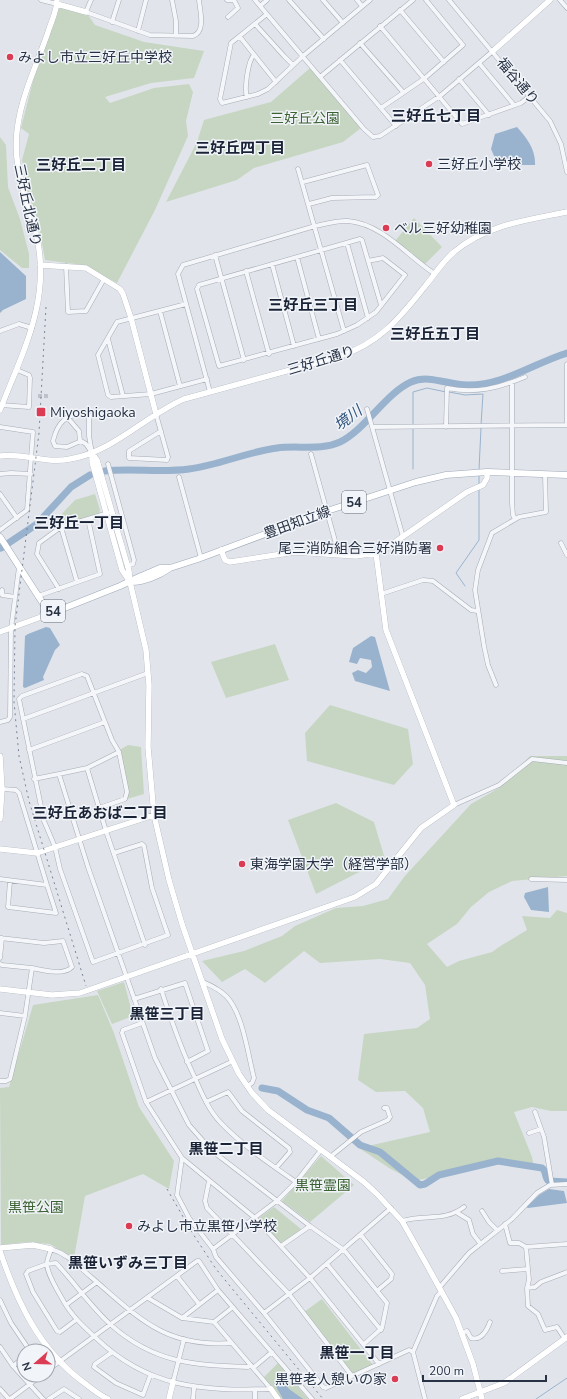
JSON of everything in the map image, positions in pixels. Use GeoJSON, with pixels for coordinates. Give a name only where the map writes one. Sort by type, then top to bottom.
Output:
{"type":"FeatureCollection","features":[{"type":"Feature","properties":{"kind":"main road","name":"豊田知立線"},"geometry":{"type":"LineString","coordinates":[[130,582],[142,581],[164,573],[170,568],[201,558],[326,511],[389,490],[446,475],[487,472],[545,475]]}},
{"type":"Feature","properties":{"kind":"main road","name":"54"},"geometry":{"type":"LineString","coordinates":[[545,475],[567,476]]}},
{"type":"Feature","properties":{"kind":"main road","name":"54"},"geometry":{"type":"LineString","coordinates":[[0,537],[37,596],[49,610],[57,611],[130,582]]}},
{"type":"Feature","properties":{"kind":"street"},"geometry":{"type":"LineString","coordinates":[[41,0],[57,2],[150,35],[176,36],[193,36],[200,32],[199,0]]}},
{"type":"Feature","properties":{"kind":"street"},"geometry":{"type":"LineString","coordinates":[[86,12],[91,0]]}},
{"type":"Feature","properties":{"kind":"street"},"geometry":{"type":"LineString","coordinates":[[112,22],[119,0]]}},
{"type":"Feature","properties":{"kind":"street"},"geometry":{"type":"LineString","coordinates":[[138,31],[145,9],[146,0]]}},
{"type":"Feature","properties":{"kind":"street"},"geometry":{"type":"LineString","coordinates":[[172,0],[176,20],[176,36]]}},
{"type":"Feature","properties":{"kind":"street"},"geometry":{"type":"LineString","coordinates":[[227,0],[234,0],[238,8],[228,17]]}},
{"type":"Feature","properties":{"kind":"street"},"geometry":{"type":"LineString","coordinates":[[255,0],[369,134],[376,137],[396,126],[440,96],[550,0]]}},
{"type":"Feature","properties":{"kind":"street"},"geometry":{"type":"LineString","coordinates":[[260,6],[267,0]]}},
{"type":"Feature","properties":{"kind":"street"},"geometry":{"type":"LineString","coordinates":[[289,0],[324,39]]}},
{"type":"Feature","properties":{"kind":"street"},"geometry":{"type":"LineString","coordinates":[[323,0],[343,24]]}},
{"type":"Feature","properties":{"kind":"street"},"geometry":{"type":"LineString","coordinates":[[357,0],[362,6]]}},
{"type":"Feature","properties":{"kind":"street"},"geometry":{"type":"LineString","coordinates":[[267,14],[230,44],[227,70],[220,99],[222,103],[264,91],[370,0]]}},
{"type":"Feature","properties":{"kind":"street"},"geometry":{"type":"LineString","coordinates":[[320,77],[413,0]]}},
{"type":"Feature","properties":{"kind":"street"},"geometry":{"type":"LineString","coordinates":[[381,108],[425,78],[463,45],[426,0]]}},
{"type":"Feature","properties":{"kind":"street","name":"福谷通り"},"geometry":{"type":"LineString","coordinates":[[449,0],[550,121],[562,144],[567,172]]}},
{"type":"Feature","properties":{"kind":"street"},"geometry":{"type":"LineString","coordinates":[[560,0],[567,8]]}},
{"type":"Feature","properties":{"kind":"street","name":"三好丘北通り"},"geometry":{"type":"LineString","coordinates":[[1,407],[33,328],[38,302],[40,265],[36,234],[20,181],[16,150],[18,123],[28,87],[57,2]]}},
{"type":"Feature","properties":{"kind":"street"},"geometry":{"type":"LineString","coordinates":[[400,10],[444,62]]}},
{"type":"Feature","properties":{"kind":"street"},"geometry":{"type":"LineString","coordinates":[[255,24],[294,65]]}},
{"type":"Feature","properties":{"kind":"street"},"geometry":{"type":"LineString","coordinates":[[380,26],[462,124],[521,103],[530,96]]}},
{"type":"Feature","properties":{"kind":"street"},"geometry":{"type":"LineString","coordinates":[[240,37],[276,82]]}},
{"type":"Feature","properties":{"kind":"street"},"geometry":{"type":"LineString","coordinates":[[360,43],[403,92]]}},
{"type":"Feature","properties":{"kind":"street"},"geometry":{"type":"LineString","coordinates":[[246,97],[245,91],[249,62],[254,55]]}},
{"type":"Feature","properties":{"kind":"street"},"geometry":{"type":"LineString","coordinates":[[340,60],[396,126]]}},
{"type":"Feature","properties":{"kind":"street"},"geometry":{"type":"LineString","coordinates":[[479,63],[514,105]]}},
{"type":"Feature","properties":{"kind":"street"},"geometry":{"type":"LineString","coordinates":[[459,80],[489,115]]}},
{"type":"Feature","properties":{"kind":"street"},"geometry":{"type":"LineString","coordinates":[[303,182],[367,164],[378,195],[376,197],[332,198],[309,204]]}},
{"type":"Feature","properties":{"kind":"street"},"geometry":{"type":"LineString","coordinates":[[298,169],[303,182],[344,331]]}},
{"type":"Feature","properties":{"kind":"street","name":"三好丘通り"},"geometry":{"type":"LineString","coordinates":[[92,453],[156,414],[184,399],[338,356],[366,346],[385,332],[398,319],[454,252],[467,242],[487,231],[510,224],[567,212]]}},
{"type":"Feature","properties":{"kind":"street"},"geometry":{"type":"LineString","coordinates":[[210,392],[178,271],[183,265],[315,226],[342,221],[367,225],[378,230],[435,274]]}},
{"type":"Feature","properties":{"kind":"street"},"geometry":{"type":"LineString","coordinates":[[368,261],[383,258],[405,275],[381,305],[368,318],[344,331],[220,367],[197,286],[360,239],[362,240],[368,261],[381,305]]}},
{"type":"Feature","properties":{"kind":"street"},"geometry":{"type":"LineString","coordinates":[[347,243],[368,318]]}},
{"type":"Feature","properties":{"kind":"street"},"geometry":{"type":"LineString","coordinates":[[215,255],[244,360]]}},
{"type":"Feature","properties":{"kind":"street"},"geometry":{"type":"LineString","coordinates":[[297,258],[319,339]]}},
{"type":"Feature","properties":{"kind":"street"},"geometry":{"type":"LineString","coordinates":[[272,264],[294,346]]}},
{"type":"Feature","properties":{"kind":"street"},"geometry":{"type":"LineString","coordinates":[[40,265],[86,268],[120,289],[131,318],[168,457],[167,460],[129,458],[129,451],[161,431]]}},
{"type":"Feature","properties":{"kind":"street"},"geometry":{"type":"LineString","coordinates":[[66,266],[68,312],[86,311],[104,279]]}},
{"type":"Feature","properties":{"kind":"street"},"geometry":{"type":"LineString","coordinates":[[246,271],[269,354]]}},
{"type":"Feature","properties":{"kind":"street"},"geometry":{"type":"LineString","coordinates":[[186,304],[117,322],[98,357],[108,395],[111,397],[151,394],[207,379]]}},
{"type":"Feature","properties":{"kind":"street"},"geometry":{"type":"LineString","coordinates":[[160,311],[180,386]]}},
{"type":"Feature","properties":{"kind":"street"},"geometry":{"type":"LineString","coordinates":[[0,331],[19,324],[33,328]]}},
{"type":"Feature","properties":{"kind":"street"},"geometry":{"type":"LineString","coordinates":[[108,338],[123,396]]}},
{"type":"Feature","properties":{"kind":"street"},"geometry":{"type":"LineString","coordinates":[[372,425],[446,427],[567,425],[567,364]]}},
{"type":"Feature","properties":{"kind":"street"},"geometry":{"type":"LineString","coordinates":[[1,407],[29,407],[30,378],[29,375],[17,370]]}},
{"type":"Feature","properties":{"kind":"street"},"geometry":{"type":"LineString","coordinates":[[446,427],[447,388],[479,391],[492,389],[525,377]]}},
{"type":"Feature","properties":{"kind":"street"},"geometry":{"type":"LineString","coordinates":[[512,382],[513,515],[515,519]]}},
{"type":"Feature","properties":{"kind":"street"},"geometry":{"type":"LineString","coordinates":[[368,410],[402,537]]}},
{"type":"Feature","properties":{"kind":"street"},"geometry":{"type":"LineString","coordinates":[[92,453],[86,444],[80,442],[64,448],[55,446],[53,443],[58,426],[67,417],[83,412],[89,415],[89,436],[92,453],[92,462],[127,566],[146,650],[148,673],[148,731],[154,815],[169,880],[182,924],[232,1062],[247,1086],[268,1110],[368,1186],[402,1221],[456,1318],[473,1364],[482,1399]]}},
{"type":"Feature","properties":{"kind":"street"},"geometry":{"type":"LineString","coordinates":[[67,417],[78,431],[80,442]]}},
{"type":"Feature","properties":{"kind":"street"},"geometry":{"type":"LineString","coordinates":[[0,427],[33,432],[30,458],[31,474],[27,510],[0,530]]}},
{"type":"Feature","properties":{"kind":"street"},"geometry":{"type":"LineString","coordinates":[[0,456],[70,460],[92,453]]}},
{"type":"Feature","properties":{"kind":"street"},"geometry":{"type":"LineString","coordinates":[[311,454],[339,555]]}},
{"type":"Feature","properties":{"kind":"street"},"geometry":{"type":"LineString","coordinates":[[108,464],[134,560],[133,564],[127,566]]}},
{"type":"Feature","properties":{"kind":"street"},"geometry":{"type":"LineString","coordinates":[[221,550],[225,560],[230,562],[295,552],[362,556],[376,553],[467,492],[483,485],[487,478],[487,472]]}},
{"type":"Feature","properties":{"kind":"street"},"geometry":{"type":"LineString","coordinates":[[0,474],[31,474]]}},
{"type":"Feature","properties":{"kind":"street"},"geometry":{"type":"LineString","coordinates":[[496,685],[488,665],[477,611],[476,585],[478,570],[490,534],[515,519],[546,512],[545,475]]}},
{"type":"Feature","properties":{"kind":"street"},"geometry":{"type":"LineString","coordinates":[[179,477],[201,558]]}},
{"type":"Feature","properties":{"kind":"street"},"geometry":{"type":"LineString","coordinates":[[0,494],[17,518]]}},
{"type":"Feature","properties":{"kind":"street"},"geometry":{"type":"LineString","coordinates":[[59,589],[36,551],[39,543],[61,527],[109,513]]}},
{"type":"Feature","properties":{"kind":"street"},"geometry":{"type":"LineString","coordinates":[[109,513],[122,570],[130,582]]}},
{"type":"Feature","properties":{"kind":"street"},"geometry":{"type":"LineString","coordinates":[[37,596],[100,573],[88,519]]}},
{"type":"Feature","properties":{"kind":"street"},"geometry":{"type":"LineString","coordinates":[[61,527],[77,582]]}},
{"type":"Feature","properties":{"kind":"street"},"geometry":{"type":"LineString","coordinates":[[562,543],[567,555]]}},
{"type":"Feature","properties":{"kind":"street"},"geometry":{"type":"LineString","coordinates":[[376,553],[388,636],[454,805]]}},
{"type":"Feature","properties":{"kind":"street"},"geometry":{"type":"LineString","coordinates":[[0,722],[8,720],[10,717],[11,629],[19,567]]}},
{"type":"Feature","properties":{"kind":"street"},"geometry":{"type":"LineString","coordinates":[[381,594],[422,580],[433,581],[439,583],[472,610],[477,611]]}},
{"type":"Feature","properties":{"kind":"street"},"geometry":{"type":"LineString","coordinates":[[2,590],[2,595],[15,597]]}},
{"type":"Feature","properties":{"kind":"street"},"geometry":{"type":"LineString","coordinates":[[0,632],[42,617],[46,608]]}},
{"type":"Feature","properties":{"kind":"street"},"geometry":{"type":"LineString","coordinates":[[23,719],[148,673]]}},
{"type":"Feature","properties":{"kind":"street"},"geometry":{"type":"LineString","coordinates":[[99,808],[126,798],[119,752],[105,722],[87,676],[82,674],[22,696],[20,699],[23,719],[34,779],[44,821],[55,847],[60,869],[92,961],[95,962],[145,945],[168,935],[152,888],[144,846],[142,844],[114,854]]}},
{"type":"Feature","properties":{"kind":"street"},"geometry":{"type":"LineString","coordinates":[[29,750],[105,722]]}},
{"type":"Feature","properties":{"kind":"street"},"geometry":{"type":"LineString","coordinates":[[34,779],[87,768],[119,752]]}},
{"type":"Feature","properties":{"kind":"street"},"geometry":{"type":"LineString","coordinates":[[0,756],[2,789],[0,820]]}},
{"type":"Feature","properties":{"kind":"street"},"geometry":{"type":"LineString","coordinates":[[0,989],[52,995],[80,992],[355,898],[368,891],[376,884],[390,869],[421,828],[454,805],[499,785],[532,759],[567,763]]}},
{"type":"Feature","properties":{"kind":"street"},"geometry":{"type":"LineString","coordinates":[[87,768],[106,831],[145,945]]}},
{"type":"Feature","properties":{"kind":"street"},"geometry":{"type":"LineString","coordinates":[[59,774],[79,839],[142,1023],[155,1058],[170,1090],[189,1125],[212,1150],[310,1226],[344,1250],[378,1290],[387,1303],[381,1330],[364,1344]]}},
{"type":"Feature","properties":{"kind":"street"},"geometry":{"type":"LineString","coordinates":[[2,789],[18,791],[56,912],[54,914],[8,907],[10,881]]}},
{"type":"Feature","properties":{"kind":"street"},"geometry":{"type":"LineString","coordinates":[[0,849],[37,853],[154,815]]}},
{"type":"Feature","properties":{"kind":"street"},"geometry":{"type":"LineString","coordinates":[[0,879],[47,885]]}},
{"type":"Feature","properties":{"kind":"street"},"geometry":{"type":"LineString","coordinates":[[531,879],[567,880]]}},
{"type":"Feature","properties":{"kind":"street"},"geometry":{"type":"LineString","coordinates":[[0,958],[1,938],[44,943],[63,942],[71,968],[53,971],[0,964]]}},
{"type":"Feature","properties":{"kind":"street"},"geometry":{"type":"LineString","coordinates":[[0,1080],[6,1081],[10,1079],[25,1016],[32,968]]}},
{"type":"Feature","properties":{"kind":"street"},"geometry":{"type":"LineString","coordinates":[[203,982],[213,986],[227,996],[238,1016],[254,1078],[252,1084],[247,1086]]}},
{"type":"Feature","properties":{"kind":"street"},"geometry":{"type":"LineString","coordinates":[[134,999],[161,989],[185,983],[208,1051],[187,1062]]}},
{"type":"Feature","properties":{"kind":"street"},"geometry":{"type":"LineString","coordinates":[[161,989],[187,1062],[206,1102],[220,1123],[276,1168],[296,1182]]}},
{"type":"Feature","properties":{"kind":"street"},"geometry":{"type":"LineString","coordinates":[[0,1013],[25,1016]]}},
{"type":"Feature","properties":{"kind":"street"},"geometry":{"type":"LineString","coordinates":[[142,1023],[123,1030],[122,1033],[146,1102],[182,1158],[255,1218],[310,1278],[379,1364]]}},
{"type":"Feature","properties":{"kind":"street"},"geometry":{"type":"LineString","coordinates":[[146,1102],[232,1062]]}},
{"type":"Feature","properties":{"kind":"street"},"geometry":{"type":"LineString","coordinates":[[206,1102],[228,1092],[242,1111],[289,1148],[290,1152],[276,1168]]}},
{"type":"Feature","properties":{"kind":"street"},"geometry":{"type":"LineString","coordinates":[[330,1157],[361,1132],[388,1120],[390,1117],[387,1108],[384,1108]]}},
{"type":"Feature","properties":{"kind":"street"},"geometry":{"type":"LineString","coordinates":[[534,1112],[541,1130],[552,1185]]}},
{"type":"Feature","properties":{"kind":"street"},"geometry":{"type":"LineString","coordinates":[[529,1133],[541,1130]]}},
{"type":"Feature","properties":{"kind":"street"},"geometry":{"type":"LineString","coordinates":[[213,1249],[278,1200],[296,1182],[320,1150]]}},
{"type":"Feature","properties":{"kind":"street"},"geometry":{"type":"LineString","coordinates":[[182,1158],[177,1195],[189,1218],[213,1249],[216,1257],[264,1313],[324,1388],[409,1350],[413,1352]]}},
{"type":"Feature","properties":{"kind":"street"},"geometry":{"type":"LineString","coordinates":[[209,1181],[205,1201],[207,1208],[289,1294],[352,1376]]}},
{"type":"Feature","properties":{"kind":"street"},"geometry":{"type":"LineString","coordinates":[[424,1399],[413,1352],[440,1290],[469,1253],[504,1224],[537,1193],[552,1185],[567,1184]]}},
{"type":"Feature","properties":{"kind":"street"},"geometry":{"type":"LineString","coordinates":[[402,1221],[425,1216],[439,1218],[456,1212],[464,1206]]}},
{"type":"Feature","properties":{"kind":"street"},"geometry":{"type":"LineString","coordinates":[[264,1313],[344,1250],[391,1208]]}},
{"type":"Feature","properties":{"kind":"street"},"geometry":{"type":"LineString","coordinates":[[482,1211],[489,1222],[497,1230]]}},
{"type":"Feature","properties":{"kind":"street"},"geometry":{"type":"LineString","coordinates":[[456,1212],[469,1220],[472,1234],[480,1243]]}},
{"type":"Feature","properties":{"kind":"street"},"geometry":{"type":"LineString","coordinates":[[504,1224],[510,1243],[519,1244],[526,1248],[567,1244]]}},
{"type":"Feature","properties":{"kind":"street"},"geometry":{"type":"LineString","coordinates":[[281,1246],[310,1226]]}},
{"type":"Feature","properties":{"kind":"street"},"geometry":{"type":"LineString","coordinates":[[360,1235],[392,1274],[392,1279],[378,1290]]}},
{"type":"Feature","properties":{"kind":"street"},"geometry":{"type":"LineString","coordinates":[[108,1399],[75,1376],[46,1346],[26,1316],[0,1250],[33,1245],[52,1249],[65,1255],[130,1310],[152,1327],[169,1336],[201,1343],[232,1343]]}},
{"type":"Feature","properties":{"kind":"street"},"geometry":{"type":"LineString","coordinates":[[462,1399],[480,1393],[511,1379],[566,1338],[557,1327],[546,1330],[538,1314],[527,1304],[527,1288],[529,1280],[526,1248]]}},
{"type":"Feature","properties":{"kind":"street"},"geometry":{"type":"LineString","coordinates":[[52,1249],[47,1264],[54,1286],[66,1306],[76,1320],[111,1353],[128,1365],[150,1376],[194,1388],[255,1390],[271,1389]]}},
{"type":"Feature","properties":{"kind":"street"},"geometry":{"type":"LineString","coordinates":[[56,1365],[196,1261],[199,1261],[218,1290],[312,1399]]}},
{"type":"Feature","properties":{"kind":"street"},"geometry":{"type":"LineString","coordinates":[[76,1320],[60,1332],[57,1331],[33,1292],[27,1272],[47,1264],[56,1263],[81,1294],[111,1325],[138,1344],[162,1356],[200,1365],[248,1367],[252,1366],[272,1352]]}},
{"type":"Feature","properties":{"kind":"street"},"geometry":{"type":"LineString","coordinates":[[327,1264],[381,1330]]}},
{"type":"Feature","properties":{"kind":"street"},"geometry":{"type":"LineString","coordinates":[[502,1271],[528,1269]]}},
{"type":"Feature","properties":{"kind":"street"},"geometry":{"type":"LineString","coordinates":[[527,1288],[535,1287],[545,1280],[567,1272]]}},
{"type":"Feature","properties":{"kind":"street"},"geometry":{"type":"LineString","coordinates":[[177,1276],[199,1304]]}},
{"type":"Feature","properties":{"kind":"street"},"geometry":{"type":"LineString","coordinates":[[66,1306],[97,1282]]}},
{"type":"Feature","properties":{"kind":"street"},"geometry":{"type":"LineString","coordinates":[[182,1318],[218,1290]]}},
{"type":"Feature","properties":{"kind":"street"},"geometry":{"type":"LineString","coordinates":[[148,1298],[182,1318],[214,1322],[278,1399]]}},
{"type":"Feature","properties":{"kind":"street"},"geometry":{"type":"LineString","coordinates":[[0,1300],[13,1327],[24,1343]]}},
{"type":"Feature","properties":{"kind":"street"},"geometry":{"type":"LineString","coordinates":[[214,1322],[233,1307]]}},
{"type":"Feature","properties":{"kind":"street"},"geometry":{"type":"LineString","coordinates":[[461,1333],[467,1331],[471,1338],[476,1338],[485,1334],[490,1322]]}},
{"type":"Feature","properties":{"kind":"street"},"geometry":{"type":"LineString","coordinates":[[168,1399],[184,1339]]}},
{"type":"Feature","properties":{"kind":"street"},"geometry":{"type":"LineString","coordinates":[[0,1347],[13,1366],[43,1399]]}},
{"type":"Feature","properties":{"kind":"street"},"geometry":{"type":"LineString","coordinates":[[111,1353],[95,1364],[94,1367],[116,1384],[142,1395],[144,1394],[150,1376]]}},
{"type":"Feature","properties":{"kind":"street"},"geometry":{"type":"LineString","coordinates":[[0,1389],[9,1399],[29,1384]]}},
{"type":"Feature","properties":{"kind":"street"},"geometry":{"type":"LineString","coordinates":[[193,1399],[194,1388]]}},
{"type":"Feature","properties":{"kind":"street"},"geometry":{"type":"LineString","coordinates":[[49,1399],[64,1389],[79,1399]]}},
{"type":"Feature","properties":{"kind":"street"},"geometry":{"type":"LineString","coordinates":[[255,1390],[255,1399]]}},
{"type":"Feature","properties":{"kind":"green space"},"geometry":{"type":"Polygon","coordinates":[[[58,7],[86,12],[95,25],[144,42],[204,51],[194,78],[151,83],[105,97],[110,103],[154,88],[189,84],[193,92],[186,121],[188,136],[155,210],[117,283],[82,265],[45,260],[38,221],[27,191],[22,160],[29,134],[21,128],[42,45],[58,7]]]}},
{"type":"Feature","properties":{"kind":"green space","name":"三好丘公園"},"geometry":{"type":"Polygon","coordinates":[[[310,68],[361,128],[343,142],[254,168],[237,180],[166,202],[197,142],[204,120],[271,102],[310,68]]]}},
{"type":"Feature","properties":{"kind":"green space"},"geometry":{"type":"Polygon","coordinates":[[[0,137],[6,145],[8,187],[20,219],[29,254],[29,268],[22,268],[0,250],[0,137]]]}},
{"type":"Feature","properties":{"kind":"green space"},"geometry":{"type":"Polygon","coordinates":[[[414,218],[442,247],[425,264],[395,241],[414,218]]]}},
{"type":"Feature","properties":{"kind":"green space"},"geometry":{"type":"Polygon","coordinates":[[[95,494],[100,510],[99,514],[61,525],[56,520],[75,500],[95,494]]]}},
{"type":"Feature","properties":{"kind":"green space"},"geometry":{"type":"Polygon","coordinates":[[[275,644],[289,680],[226,698],[211,662],[275,644]]]}},
{"type":"Feature","properties":{"kind":"green space"},"geometry":{"type":"Polygon","coordinates":[[[330,705],[408,729],[413,764],[394,785],[307,761],[305,733],[330,705]]]}},
{"type":"Feature","properties":{"kind":"green space"},"geometry":{"type":"Polygon","coordinates":[[[128,745],[141,747],[144,794],[127,799],[128,792],[118,751],[128,745]]]}},
{"type":"Feature","properties":{"kind":"green space"},"geometry":{"type":"Polygon","coordinates":[[[530,756],[567,756],[567,876],[512,881],[489,892],[471,907],[457,924],[427,944],[447,967],[459,961],[492,952],[527,930],[522,916],[550,918],[557,910],[567,913],[567,1111],[551,1111],[532,1107],[514,1112],[532,1157],[534,1167],[500,1159],[466,1170],[414,1181],[389,1168],[359,1148],[430,1132],[423,1108],[405,1091],[376,1092],[358,1080],[364,1034],[417,1028],[430,1019],[425,985],[410,963],[380,959],[320,963],[304,951],[265,983],[245,969],[222,982],[202,961],[244,951],[282,936],[295,926],[336,908],[363,906],[388,899],[404,877],[471,804],[499,788],[530,756]]]}},
{"type":"Feature","properties":{"kind":"green space"},"geometry":{"type":"Polygon","coordinates":[[[336,803],[374,822],[385,859],[316,894],[288,820],[336,803]]]}},
{"type":"Feature","properties":{"kind":"green space"},"geometry":{"type":"Polygon","coordinates":[[[124,982],[133,1016],[112,1024],[97,991],[124,982]]]}},
{"type":"Feature","properties":{"kind":"green space","name":"黒笹公園"},"geometry":{"type":"Polygon","coordinates":[[[98,995],[114,1033],[139,1107],[174,1161],[169,1189],[143,1174],[85,1196],[74,1258],[50,1244],[28,1242],[1,1245],[0,1088],[9,1087],[33,1005],[98,995]]]}},
{"type":"Feature","properties":{"kind":"green space","name":"黒笹霊園"},"geometry":{"type":"Polygon","coordinates":[[[321,1156],[354,1185],[310,1222],[282,1201],[321,1156]]]}},
{"type":"Feature","properties":{"kind":"green space"},"geometry":{"type":"Polygon","coordinates":[[[274,1207],[301,1229],[281,1246],[255,1221],[274,1207]]]}},
{"type":"Feature","properties":{"kind":"green space"},"geometry":{"type":"Polygon","coordinates":[[[322,1299],[373,1365],[351,1375],[304,1312],[322,1299]]]}},
{"type":"Feature","properties":{"kind":"green space"},"geometry":{"type":"Polygon","coordinates":[[[278,1363],[308,1399],[280,1399],[264,1377],[278,1363]]]}},
{"type":"Feature","properties":{"kind":"water"},"geometry":{"type":"Polygon","coordinates":[[[517,127],[530,144],[534,154],[535,165],[498,165],[491,149],[495,134],[517,127]]]}},
{"type":"Feature","properties":{"kind":"water"},"geometry":{"type":"Polygon","coordinates":[[[0,252],[26,276],[26,299],[3,310],[0,313],[0,252]]]}},
{"type":"Feature","properties":{"kind":"water"},"geometry":{"type":"Polygon","coordinates":[[[46,627],[50,628],[60,645],[55,650],[43,677],[44,680],[25,688],[23,687],[25,636],[46,627]]]}},
{"type":"Feature","properties":{"kind":"water"},"geometry":{"type":"Polygon","coordinates":[[[371,636],[375,637],[390,691],[355,681],[352,673],[358,670],[366,673],[372,667],[371,660],[360,658],[357,664],[349,662],[353,648],[371,636]]]}},
{"type":"Feature","properties":{"kind":"water"},"geometry":{"type":"Polygon","coordinates":[[[548,887],[549,912],[531,910],[524,897],[525,893],[548,887]]]}},
{"type":"Feature","properties":{"kind":"water"},"geometry":{"type":"Polygon","coordinates":[[[549,1189],[564,1191],[567,1203],[526,1207],[539,1195],[549,1189]]]}},
{"type":"Feature","properties":{"kind":"water"},"geometry":{"type":"Polygon","coordinates":[[[281,1378],[289,1389],[303,1399],[283,1399],[274,1383],[281,1378]]]}},
{"type":"Feature","properties":{"kind":"waterway","name":"境川"},"geometry":{"type":"LineString","coordinates":[[105,471],[168,471],[189,469],[211,465],[244,455],[277,448],[332,445],[340,442],[358,429],[393,394],[411,382],[425,379],[439,380],[460,385],[493,382],[567,353]]}},
{"type":"Feature","properties":{"kind":"waterway"},"geometry":{"type":"LineString","coordinates":[[413,425],[413,392],[427,388],[446,392]]}},
{"type":"Feature","properties":{"kind":"waterway"},"geometry":{"type":"LineString","coordinates":[[449,392],[465,395],[483,394],[481,425]]}},
{"type":"Feature","properties":{"kind":"waterway"},"geometry":{"type":"LineString","coordinates":[[413,428],[413,469]]}},
{"type":"Feature","properties":{"kind":"waterway"},"geometry":{"type":"LineString","coordinates":[[479,470],[481,428]]}},
{"type":"Feature","properties":{"kind":"waterway","name":"境川"},"geometry":{"type":"LineString","coordinates":[[1,548],[37,524],[71,487],[90,475]]}},
{"type":"Feature","properties":{"kind":"waterway"},"geometry":{"type":"LineString","coordinates":[[479,476],[479,484]]}},
{"type":"Feature","properties":{"kind":"waterway"},"geometry":{"type":"LineString","coordinates":[[465,586],[456,573],[479,540],[479,490]]}},
{"type":"Feature","properties":{"kind":"waterway"},"geometry":{"type":"LineString","coordinates":[[262,1088],[278,1091],[307,1110],[329,1118],[360,1145],[380,1152],[420,1185],[425,1184],[439,1175],[498,1161],[542,1168],[544,1169],[547,1180],[567,1182]]}},
{"type":"Feature","properties":{"kind":"waterway"},"geometry":{"type":"LineString","coordinates":[[536,1399],[567,1378]]}},
{"type":"Feature","properties":{"kind":"tunnel"},"geometry":{"type":"LineString","coordinates":[[38,396],[49,396]]}},
{"type":"Feature","properties":{"kind":"railway"},"geometry":{"type":"LineString","coordinates":[[46,307],[39,433],[15,626],[14,702],[19,756],[29,801],[86,986]]}},
{"type":"Feature","properties":{"kind":"railway"},"geometry":{"type":"LineString","coordinates":[[167,1189],[193,1234],[216,1269],[323,1399]]}},
{"type":"Feature","properties":{"kind":"place","name":"みよし市立三好丘中学校"},"geometry":{"type":"Point","coordinates":[10,57]}},
{"type":"Feature","properties":{"kind":"place","name":"三好丘小学校"},"geometry":{"type":"Point","coordinates":[429,164]}},
{"type":"Feature","properties":{"kind":"place","name":"ベル三好幼稚園"},"geometry":{"type":"Point","coordinates":[386,228]}},
{"type":"Feature","properties":{"kind":"place","name":"Miyoshigaoka"},"geometry":{"type":"Point","coordinates":[41,412]}},
{"type":"Feature","properties":{"kind":"place","name":"尾三消防組合三好消防署"},"geometry":{"type":"Point","coordinates":[440,548]}},
{"type":"Feature","properties":{"kind":"place","name":"東海学園大学（経営学部）"},"geometry":{"type":"Point","coordinates":[242,864]}},
{"type":"Feature","properties":{"kind":"place","name":"みよし市立黒笹小学校"},"geometry":{"type":"Point","coordinates":[129,1226]}},
{"type":"Feature","properties":{"kind":"place","name":"黒笹老人憩いの家"},"geometry":{"type":"Point","coordinates":[395,1379]}},
{"type":"Feature","properties":{"kind":"district","name":"三好丘七丁目"},"geometry":{"type":"Point","coordinates":[436,116]}},
{"type":"Feature","properties":{"kind":"district","name":"三好丘四丁目"},"geometry":{"type":"Point","coordinates":[240,148]}},
{"type":"Feature","properties":{"kind":"district","name":"三好丘二丁目"},"geometry":{"type":"Point","coordinates":[81,165]}},
{"type":"Feature","properties":{"kind":"district","name":"三好丘三丁目"},"geometry":{"type":"Point","coordinates":[313,305]}},
{"type":"Feature","properties":{"kind":"district","name":"三好丘五丁目"},"geometry":{"type":"Point","coordinates":[435,334]}},
{"type":"Feature","properties":{"kind":"district","name":"三好丘一丁目"},"geometry":{"type":"Point","coordinates":[79,523]}},
{"type":"Feature","properties":{"kind":"district","name":"三好丘あおば二丁目"},"geometry":{"type":"Point","coordinates":[100,813]}},
{"type":"Feature","properties":{"kind":"district","name":"黒笹三丁目"},"geometry":{"type":"Point","coordinates":[167,1014]}},
{"type":"Feature","properties":{"kind":"district","name":"黒笹二丁目"},"geometry":{"type":"Point","coordinates":[226,1149]}},
{"type":"Feature","properties":{"kind":"district","name":"黒笹いずみ三丁目"},"geometry":{"type":"Point","coordinates":[128,1263]}},
{"type":"Feature","properties":{"kind":"district","name":"黒笹一丁目"},"geometry":{"type":"Point","coordinates":[357,1353]}}]}
